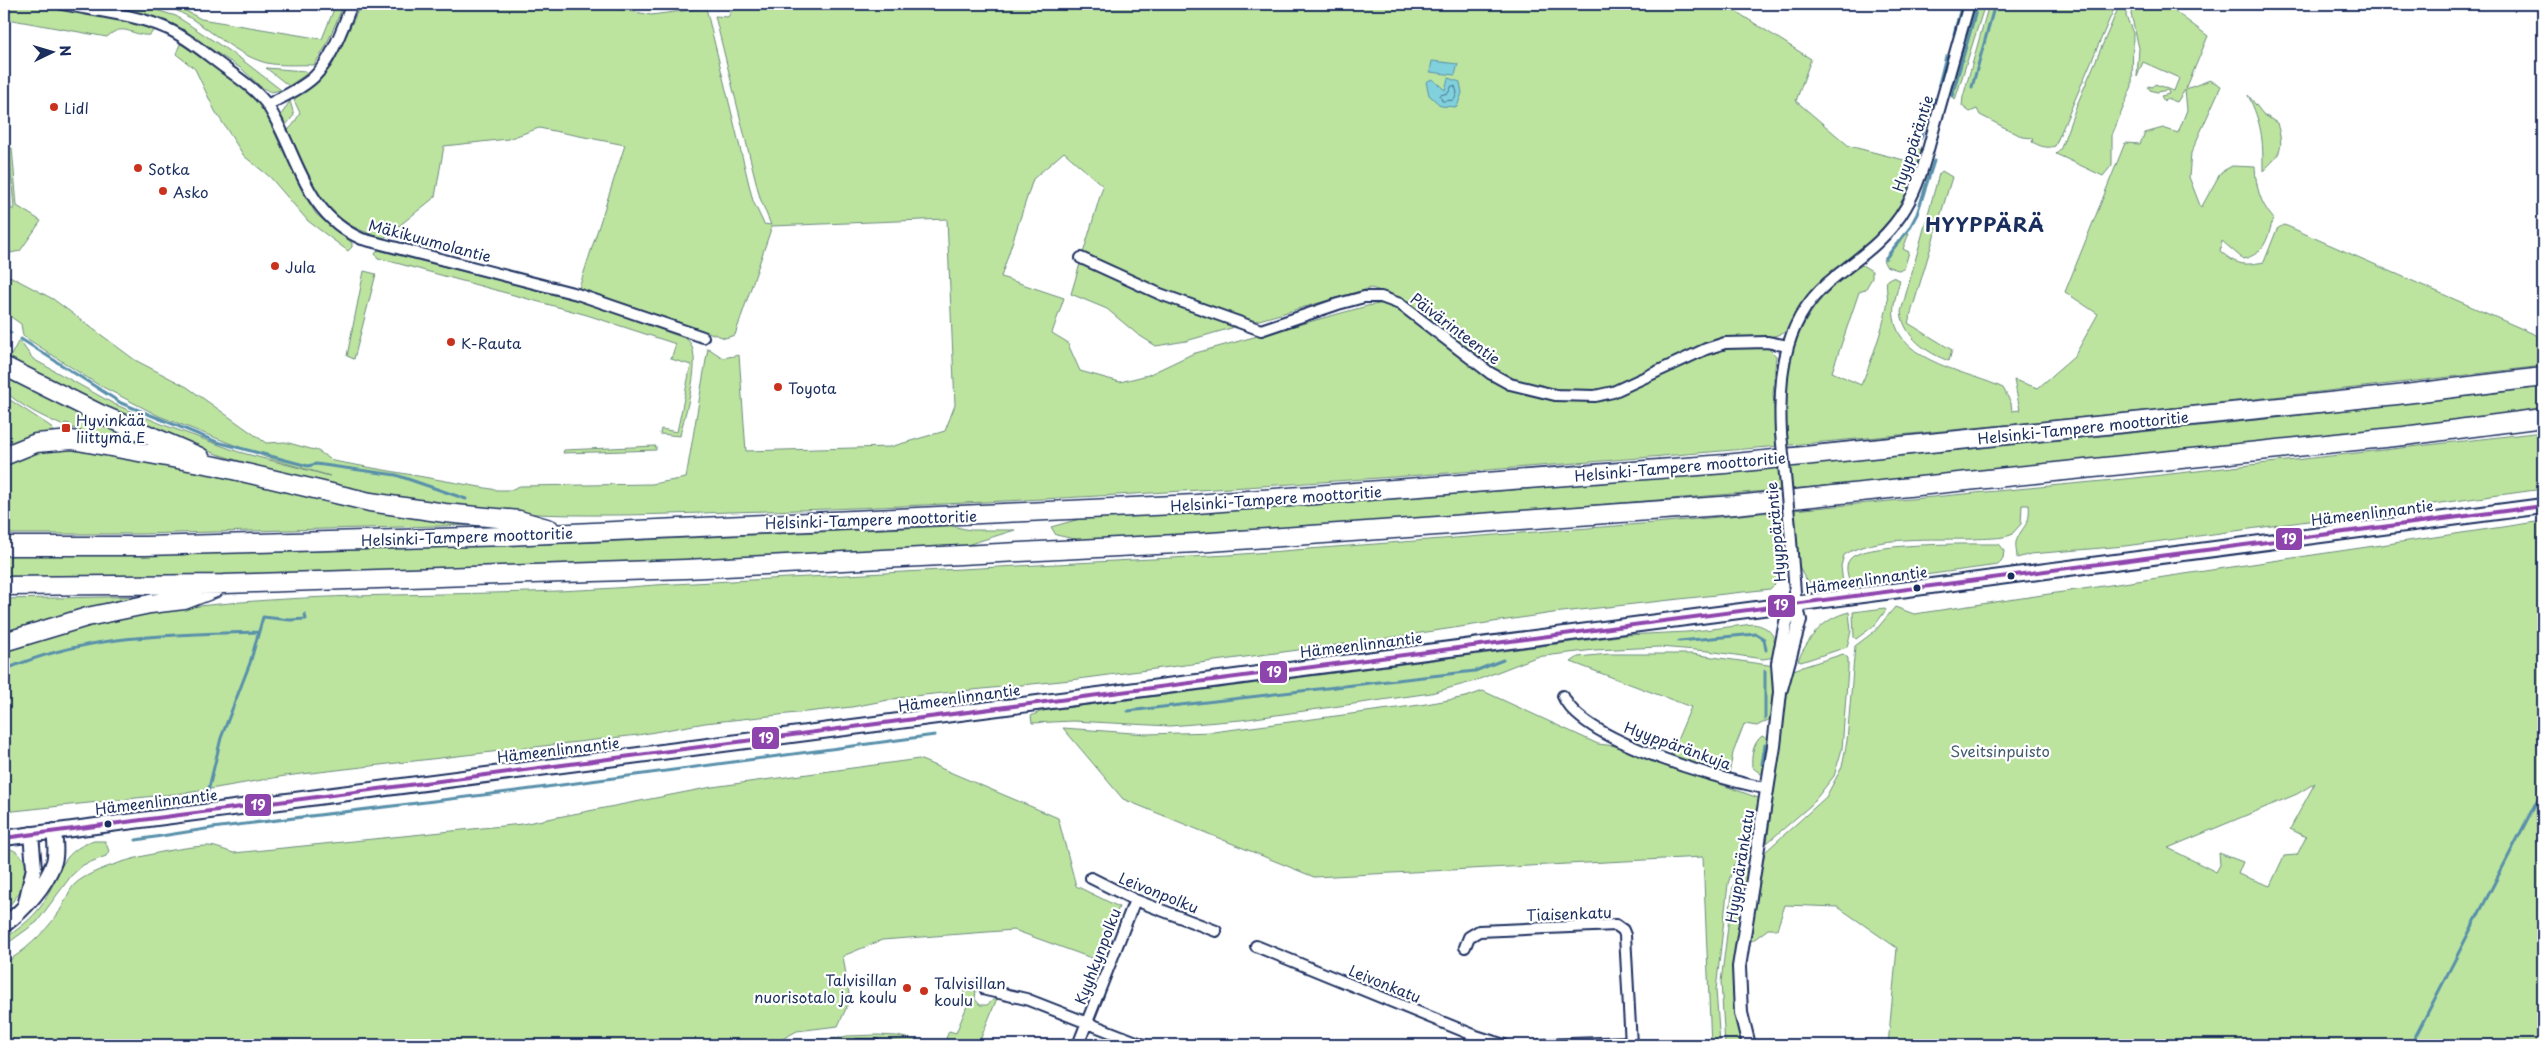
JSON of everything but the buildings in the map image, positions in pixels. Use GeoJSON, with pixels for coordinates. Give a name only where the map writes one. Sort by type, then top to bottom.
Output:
{"type":"FeatureCollection","features":[{"type":"Feature","properties":{"kind":"highway"},"geometry":{"type":"LineString","coordinates":[[4,366],[100,414],[216,466]]}},
{"type":"Feature","properties":{"kind":"highway","name":"Helsinki-Tampere moottoritie"},"geometry":{"type":"LineString","coordinates":[[4,546],[145,546],[565,533],[1196,504],[1725,464],[2397,396],[2543,377]]}},
{"type":"Feature","properties":{"kind":"highway"},"geometry":{"type":"LineString","coordinates":[[4,586],[224,584],[686,569],[1196,543],[1725,506],[2394,437],[2543,418]]}},
{"type":"Feature","properties":{"kind":"highway"},"geometry":{"type":"LineString","coordinates":[[4,456],[36,443],[72,440],[216,466],[370,502],[445,513],[519,520],[565,533]]}},
{"type":"Feature","properties":{"kind":"highway"},"geometry":{"type":"LineString","coordinates":[[4,642],[87,617],[150,604],[184,600],[224,584]]}},
{"type":"Feature","properties":{"kind":"main road","name":"Hämeenlinnantie"},"geometry":{"type":"LineString","coordinates":[[4,838],[2543,506]]}},
{"type":"Feature","properties":{"kind":"main road"},"geometry":{"type":"LineString","coordinates":[[4,925],[39,890],[54,862],[54,831]]}},
{"type":"Feature","properties":{"kind":"main road"},"geometry":{"type":"LineString","coordinates":[[26,905],[34,868],[31,834]]}},
{"type":"Feature","properties":{"kind":"street","name":"Mäkikuumolantie"},"geometry":{"type":"LineString","coordinates":[[62,4],[128,16],[166,28],[242,81],[266,104],[318,206],[335,224],[350,234],[387,246],[577,294],[703,337]]}},
{"type":"Feature","properties":{"kind":"street"},"geometry":{"type":"LineString","coordinates":[[266,104],[288,94],[314,76],[332,49],[352,4]]}},
{"type":"Feature","properties":{"kind":"street","name":"Hyyppäräntie"},"geometry":{"type":"LineString","coordinates":[[1796,605],[1781,433],[1780,382],[1788,346],[1804,312],[1813,299],[1835,276],[1881,240],[1907,206],[1926,155],[1969,4]]}},
{"type":"Feature","properties":{"kind":"street","name":"Päivärinteentie"},"geometry":{"type":"LineString","coordinates":[[1081,258],[1160,294],[1261,330],[1338,304],[1364,297],[1381,297],[1400,304],[1490,373],[1510,384],[1555,395],[1596,396],[1613,392],[1706,349],[1725,343],[1767,342],[1788,346]]}},
{"type":"Feature","properties":{"kind":"street","name":"Hyyppäränkatu"},"geometry":{"type":"LineString","coordinates":[[1748,1045],[1741,1013],[1739,967],[1768,789],[1780,692],[1778,663],[1786,622],[1796,605]]}},
{"type":"Feature","properties":{"kind":"street","name":"Hyyppäränkuja"},"geometry":{"type":"LineString","coordinates":[[1563,696],[1573,711],[1625,744],[1720,778],[1768,789]]}},
{"type":"Feature","properties":{"kind":"street","name":"Leivonpolku"},"geometry":{"type":"LineString","coordinates":[[1091,878],[1135,900],[1216,930]]}},
{"type":"Feature","properties":{"kind":"street","name":"Kyyhkynpolku"},"geometry":{"type":"LineString","coordinates":[[1078,1045],[1135,900]]}},
{"type":"Feature","properties":{"kind":"street","name":"Tiaisenkatu"},"geometry":{"type":"LineString","coordinates":[[1466,947],[1469,937],[1479,931],[1616,925],[1620,927],[1625,935],[1630,1044]]}},
{"type":"Feature","properties":{"kind":"street","name":"Leivonkatu"},"geometry":{"type":"LineString","coordinates":[[1256,946],[1476,1036],[1504,1045]]}},
{"type":"Feature","properties":{"kind":"street"},"geometry":{"type":"LineString","coordinates":[[986,990],[1026,999],[1144,1045]]}},
{"type":"Feature","properties":{"kind":"street"},"geometry":{"type":"LineString","coordinates":[[1541,1045],[1630,1044]]}},
{"type":"Feature","properties":{"kind":"street"},"geometry":{"type":"LineString","coordinates":[[858,1045],[874,1045]]}},
{"type":"Feature","properties":{"kind":"green space"},"geometry":{"type":"Polygon","coordinates":[[[4,4],[37,4],[142,25],[153,31],[150,35],[144,35],[118,30],[107,37],[7,19],[7,47],[4,47],[4,4]]]}},
{"type":"Feature","properties":{"kind":"green space"},"geometry":{"type":"Polygon","coordinates":[[[97,4],[136,4],[176,16],[241,59],[281,90],[271,92],[261,87],[242,69],[167,21],[97,4]]]}},
{"type":"Feature","properties":{"kind":"green space"},"geometry":{"type":"Polygon","coordinates":[[[159,4],[173,4],[201,19],[322,39],[336,4],[344,4],[325,48],[314,65],[279,65],[266,63],[247,55],[186,15],[159,4]]]}},
{"type":"Feature","properties":{"kind":"green space"},"geometry":{"type":"Polygon","coordinates":[[[361,4],[594,4],[651,15],[706,8],[753,201],[764,224],[771,225],[760,198],[715,16],[728,17],[736,4],[1724,4],[1811,59],[1796,101],[1849,146],[1908,161],[1915,148],[1923,150],[1906,195],[1895,213],[1870,242],[1830,272],[1814,288],[1784,333],[1774,336],[1725,340],[1620,387],[1581,393],[1531,384],[1508,377],[1488,365],[1400,299],[1371,288],[1186,341],[1156,346],[1137,334],[1107,309],[1071,294],[1103,186],[1064,152],[1033,179],[1001,277],[1064,298],[1052,333],[1067,342],[1080,371],[1120,382],[1148,375],[1192,354],[1367,306],[1386,303],[1508,387],[1608,397],[1626,392],[1725,347],[1768,348],[1776,356],[1773,394],[1777,438],[1787,436],[1787,384],[1791,360],[1798,338],[1808,317],[1822,298],[1840,281],[1862,265],[1872,271],[1872,278],[1865,290],[1859,292],[1832,372],[1861,385],[1882,326],[1887,303],[1887,280],[1892,277],[1900,280],[1894,304],[1894,318],[1899,333],[1909,346],[1939,364],[2003,388],[2011,403],[2012,411],[2020,410],[2014,380],[2038,388],[2074,357],[2098,314],[2065,292],[2125,143],[2140,144],[2145,133],[2163,128],[2178,133],[2187,110],[2185,90],[2177,102],[2166,98],[2164,101],[2161,96],[2169,94],[2168,90],[2157,92],[2150,90],[2148,86],[2153,87],[2155,84],[2174,91],[2179,78],[2143,62],[2137,77],[2139,48],[2131,14],[2133,4],[2165,4],[2208,36],[2186,89],[2210,80],[2221,86],[2191,153],[2189,177],[2201,208],[2221,172],[2232,166],[2255,167],[2256,181],[2260,194],[2265,207],[2273,218],[2264,244],[2261,249],[2250,257],[2243,259],[2222,241],[2220,251],[2240,263],[2264,262],[2277,229],[2283,225],[2287,226],[2543,338],[2543,366],[2365,387],[2009,424],[1652,457],[1474,471],[1295,484],[972,503],[827,509],[569,515],[488,511],[408,502],[279,472],[219,455],[160,433],[8,361],[19,340],[33,359],[114,404],[164,425],[239,452],[330,476],[268,458],[159,416],[97,384],[23,336],[21,324],[4,312],[4,273],[53,299],[135,360],[187,387],[266,443],[285,442],[318,451],[333,461],[497,490],[510,490],[520,486],[652,484],[686,478],[708,348],[723,358],[739,355],[746,451],[890,447],[945,431],[955,405],[947,219],[772,226],[735,335],[725,338],[579,288],[625,145],[539,128],[508,139],[444,146],[435,197],[384,238],[363,231],[346,222],[332,211],[312,184],[288,130],[300,113],[293,98],[332,66],[361,4]]]}},
{"type":"Feature","properties":{"kind":"green space"},"geometry":{"type":"Polygon","coordinates":[[[1976,4],[1985,4],[1955,100],[1950,95],[1976,4]]]}},
{"type":"Feature","properties":{"kind":"green space"},"geometry":{"type":"Polygon","coordinates":[[[1989,4],[2116,4],[2055,146],[2046,147],[2038,145],[2032,142],[2033,138],[2023,137],[1980,115],[1977,109],[1970,112],[1962,106],[1989,4]]]}},
{"type":"Feature","properties":{"kind":"green space"},"geometry":{"type":"Polygon","coordinates":[[[2120,4],[2127,4],[2126,16],[2133,33],[2132,86],[2112,135],[2112,165],[2103,176],[2056,154],[2061,148],[2076,107],[2120,4]]]}},
{"type":"Feature","properties":{"kind":"green space"},"geometry":{"type":"Polygon","coordinates":[[[180,44],[183,44],[227,74],[257,101],[265,112],[303,193],[316,214],[352,243],[352,247],[348,251],[308,221],[270,177],[244,156],[215,111],[195,69],[176,54],[180,44]]]}},
{"type":"Feature","properties":{"kind":"green space"},"geometry":{"type":"Polygon","coordinates":[[[266,68],[305,71],[308,73],[289,86],[266,68]]]}},
{"type":"Feature","properties":{"kind":"green space"},"geometry":{"type":"Polygon","coordinates":[[[2248,95],[2263,114],[2277,123],[2279,132],[2281,145],[2278,155],[2263,171],[2261,132],[2248,95]]]}},
{"type":"Feature","properties":{"kind":"green space"},"geometry":{"type":"Polygon","coordinates":[[[290,101],[294,115],[286,125],[281,115],[290,101]]]}},
{"type":"Feature","properties":{"kind":"green space"},"geometry":{"type":"Polygon","coordinates":[[[12,148],[17,206],[41,221],[20,251],[10,253],[4,252],[4,246],[7,245],[4,206],[4,149],[7,149],[11,209],[14,209],[9,149],[12,148]]]}},
{"type":"Feature","properties":{"kind":"green space"},"geometry":{"type":"Polygon","coordinates":[[[1942,171],[1952,177],[1908,323],[1952,350],[1949,361],[1925,349],[1918,343],[1907,329],[1901,312],[1939,174],[1942,171]]]}},
{"type":"Feature","properties":{"kind":"green space"},"geometry":{"type":"Polygon","coordinates":[[[1904,233],[1909,233],[1903,249],[1909,252],[1904,269],[1898,270],[1886,266],[1883,260],[1904,233]]]}},
{"type":"Feature","properties":{"kind":"green space"},"geometry":{"type":"Polygon","coordinates":[[[378,250],[580,301],[687,339],[692,347],[694,371],[680,436],[660,434],[661,429],[677,432],[691,365],[671,359],[676,344],[587,315],[378,258],[375,254],[378,250]]]}},
{"type":"Feature","properties":{"kind":"green space"},"geometry":{"type":"Polygon","coordinates":[[[364,271],[376,274],[354,359],[347,356],[364,271]]]}},
{"type":"Feature","properties":{"kind":"green space"},"geometry":{"type":"Polygon","coordinates":[[[4,372],[163,447],[104,438],[70,427],[70,424],[65,423],[64,426],[49,419],[25,407],[5,391],[4,372]]]}},
{"type":"Feature","properties":{"kind":"green space"},"geometry":{"type":"Polygon","coordinates":[[[2543,387],[2543,411],[2361,433],[1997,470],[1632,502],[1084,541],[1056,535],[1051,527],[1083,518],[1417,497],[1861,460],[2258,420],[2543,387]]]}},
{"type":"Feature","properties":{"kind":"green space"},"geometry":{"type":"Polygon","coordinates":[[[4,396],[50,426],[54,432],[43,434],[4,450],[4,396]]]}},
{"type":"Feature","properties":{"kind":"green space"},"geometry":{"type":"Polygon","coordinates":[[[2543,432],[2543,489],[2125,546],[2031,554],[2017,558],[2016,542],[2029,517],[2029,505],[2022,505],[2021,524],[2011,535],[1973,539],[1888,541],[1872,544],[1844,555],[1841,566],[1843,584],[1825,586],[1811,583],[1801,571],[1798,562],[1795,527],[1778,527],[1780,579],[1770,589],[1553,613],[1374,640],[1071,680],[904,697],[852,707],[705,723],[638,735],[285,776],[193,792],[4,812],[4,650],[75,629],[146,613],[209,605],[273,600],[528,592],[1229,555],[1655,523],[2135,478],[2543,432]]]}},
{"type":"Feature","properties":{"kind":"green space"},"geometry":{"type":"Polygon","coordinates":[[[59,446],[104,452],[473,522],[475,525],[140,534],[4,534],[4,465],[19,455],[59,446]]]}},
{"type":"Feature","properties":{"kind":"green space"},"geometry":{"type":"Polygon","coordinates":[[[656,446],[656,450],[563,453],[564,450],[656,446]]]}},
{"type":"Feature","properties":{"kind":"green space","name":"Sveitsinpuisto"},"geometry":{"type":"Polygon","coordinates":[[[2543,521],[2543,1045],[1888,1045],[1897,948],[1838,907],[1785,905],[1777,929],[1768,929],[1752,941],[1749,939],[1764,853],[1826,797],[1842,767],[1847,741],[1855,646],[1875,631],[1895,607],[1914,614],[2543,521]],[[2315,783],[2297,794],[2168,848],[2216,872],[2220,865],[2219,853],[2243,862],[2238,874],[2270,886],[2284,856],[2297,855],[2306,837],[2290,829],[2315,783]]]}},
{"type":"Feature","properties":{"kind":"green space"},"geometry":{"type":"Polygon","coordinates":[[[951,526],[970,530],[1015,530],[957,548],[578,566],[215,576],[4,577],[4,555],[288,552],[577,543],[951,526]]]}},
{"type":"Feature","properties":{"kind":"green space"},"geometry":{"type":"Polygon","coordinates":[[[1943,544],[1998,544],[2004,551],[2003,558],[1998,565],[1851,585],[1848,575],[1847,565],[1850,559],[1859,553],[1875,549],[1943,544]]]}},
{"type":"Feature","properties":{"kind":"green space"},"geometry":{"type":"Polygon","coordinates":[[[154,596],[4,638],[4,599],[154,596]]]}},
{"type":"Feature","properties":{"kind":"green space"},"geometry":{"type":"Polygon","coordinates":[[[1885,608],[1886,610],[1875,625],[1856,639],[1854,637],[1853,612],[1885,608]]]}},
{"type":"Feature","properties":{"kind":"green space"},"geometry":{"type":"Polygon","coordinates":[[[1849,612],[1851,631],[1847,647],[1801,662],[1798,660],[1812,636],[1824,624],[1849,612]]]}},
{"type":"Feature","properties":{"kind":"green space"},"geometry":{"type":"Polygon","coordinates":[[[1753,624],[1765,628],[1772,634],[1775,644],[1775,657],[1763,659],[1708,651],[1659,647],[1594,650],[1536,657],[1472,682],[1431,693],[1241,720],[1170,726],[1073,721],[1032,723],[1031,716],[1042,711],[1626,635],[1687,632],[1753,624]]]}},
{"type":"Feature","properties":{"kind":"green space"},"geometry":{"type":"Polygon","coordinates":[[[1609,654],[1692,654],[1775,666],[1770,719],[1757,726],[1744,724],[1733,753],[1729,774],[1720,775],[1670,757],[1691,707],[1571,662],[1578,657],[1609,654]]]}},
{"type":"Feature","properties":{"kind":"green space"},"geometry":{"type":"Polygon","coordinates":[[[1843,654],[1848,658],[1848,668],[1842,749],[1834,776],[1811,805],[1767,843],[1784,703],[1793,670],[1843,654]]]}},
{"type":"Feature","properties":{"kind":"green space"},"geometry":{"type":"Polygon","coordinates":[[[1483,691],[1598,744],[1616,746],[1761,799],[1753,850],[1734,864],[1728,884],[1716,990],[1720,1045],[1711,1045],[1703,857],[1314,877],[1123,799],[1063,728],[1147,734],[1213,732],[1420,705],[1466,697],[1483,691]]]}},
{"type":"Feature","properties":{"kind":"green space"},"geometry":{"type":"Polygon","coordinates":[[[1762,736],[1768,739],[1764,772],[1761,774],[1752,767],[1752,759],[1753,750],[1762,736]]]}},
{"type":"Feature","properties":{"kind":"green space"},"geometry":{"type":"Polygon","coordinates":[[[919,759],[1058,818],[1076,886],[1119,907],[1097,960],[1014,930],[882,940],[843,956],[850,1000],[838,1026],[797,1031],[771,1045],[184,1045],[173,1040],[160,1045],[4,1045],[4,963],[26,948],[46,929],[74,885],[84,877],[118,863],[158,853],[195,847],[211,846],[234,853],[522,824],[712,787],[919,759]]]}},
{"type":"Feature","properties":{"kind":"green space"},"geometry":{"type":"Polygon","coordinates":[[[94,841],[105,841],[109,851],[106,856],[83,865],[71,876],[37,922],[4,946],[4,939],[29,920],[42,905],[67,859],[74,851],[94,841]]]}},
{"type":"Feature","properties":{"kind":"green space"},"geometry":{"type":"Polygon","coordinates":[[[4,848],[19,854],[25,863],[27,871],[19,893],[4,911],[4,848]]]}},
{"type":"Feature","properties":{"kind":"green space"},"geometry":{"type":"Polygon","coordinates":[[[1751,864],[1736,954],[1735,1000],[1737,1022],[1743,1045],[1725,1045],[1721,982],[1733,886],[1738,875],[1751,864]]]}},
{"type":"Feature","properties":{"kind":"green space"},"geometry":{"type":"Polygon","coordinates":[[[981,976],[985,980],[979,985],[964,983],[966,979],[973,980],[981,976]]]}},
{"type":"Feature","properties":{"kind":"green space"},"geometry":{"type":"Polygon","coordinates":[[[976,990],[975,999],[980,1005],[987,1005],[998,996],[978,1045],[957,1045],[945,1041],[949,1031],[956,1033],[969,1001],[962,998],[964,991],[976,990]]]}},
{"type":"Feature","properties":{"kind":"green space"},"geometry":{"type":"Polygon","coordinates":[[[847,1036],[897,1036],[929,1043],[925,1045],[878,1039],[828,1043],[828,1040],[847,1036]]]}},
{"type":"Feature","properties":{"kind":"water"},"geometry":{"type":"Polygon","coordinates":[[[1432,61],[1458,64],[1455,75],[1430,72],[1432,61]]]}},
{"type":"Feature","properties":{"kind":"water"},"geometry":{"type":"Polygon","coordinates":[[[1448,78],[1460,82],[1462,93],[1457,107],[1441,106],[1429,95],[1426,82],[1432,79],[1445,90],[1448,78]]]}},
{"type":"Feature","properties":{"kind":"waterway"},"geometry":{"type":"LineString","coordinates":[[1954,34],[1962,4]]}},
{"type":"Feature","properties":{"kind":"waterway"},"geometry":{"type":"LineString","coordinates":[[1952,96],[1978,4]]}},
{"type":"Feature","properties":{"kind":"waterway"},"geometry":{"type":"LineString","coordinates":[[1972,87],[1995,4]]}},
{"type":"Feature","properties":{"kind":"waterway"},"geometry":{"type":"LineString","coordinates":[[1939,84],[1946,56]]}},
{"type":"Feature","properties":{"kind":"waterway"},"geometry":{"type":"LineString","coordinates":[[1921,138],[1934,99]]}},
{"type":"Feature","properties":{"kind":"waterway"},"geometry":{"type":"LineString","coordinates":[[1885,259],[1909,229],[1917,214],[1934,161]]}},
{"type":"Feature","properties":{"kind":"waterway"},"geometry":{"type":"LineString","coordinates":[[4,329],[11,333]]}},
{"type":"Feature","properties":{"kind":"waterway"},"geometry":{"type":"LineString","coordinates":[[21,339],[121,403],[217,442],[308,466],[316,464],[396,475],[466,499]]}},
{"type":"Feature","properties":{"kind":"waterway"},"geometry":{"type":"LineString","coordinates":[[208,792],[221,738],[250,663],[263,617],[290,620],[306,619],[305,614]]}},
{"type":"Feature","properties":{"kind":"waterway"},"geometry":{"type":"LineString","coordinates":[[4,670],[35,658],[97,643],[160,636],[258,632]]}},
{"type":"Feature","properties":{"kind":"waterway"},"geometry":{"type":"LineString","coordinates":[[1679,641],[1756,634],[1764,639],[1766,650]]}},
{"type":"Feature","properties":{"kind":"waterway"},"geometry":{"type":"LineString","coordinates":[[1128,711],[1475,671],[1503,660]]}},
{"type":"Feature","properties":{"kind":"waterway"},"geometry":{"type":"LineString","coordinates":[[1765,671],[1765,718]]}},
{"type":"Feature","properties":{"kind":"waterway"},"geometry":{"type":"LineString","coordinates":[[136,840],[212,828],[524,790],[935,735]]}},
{"type":"Feature","properties":{"kind":"waterway"},"geometry":{"type":"LineString","coordinates":[[1762,764],[1765,745]]}},
{"type":"Feature","properties":{"kind":"waterway"},"geometry":{"type":"LineString","coordinates":[[2411,1045],[2543,789]]}},
{"type":"Feature","properties":{"kind":"transit line","name":"19"},"geometry":{"type":"LineString","coordinates":[[4,838],[2543,506]]}},
{"type":"Feature","properties":{"kind":"place","name":"Lidl"},"geometry":{"type":"Point","coordinates":[54,107]}},
{"type":"Feature","properties":{"kind":"place","name":"Sotka"},"geometry":{"type":"Point","coordinates":[138,168]}},
{"type":"Feature","properties":{"kind":"place","name":"Asko"},"geometry":{"type":"Point","coordinates":[163,191]}},
{"type":"Feature","properties":{"kind":"place","name":"Jula"},"geometry":{"type":"Point","coordinates":[275,266]}},
{"type":"Feature","properties":{"kind":"place","name":"K-Rauta"},"geometry":{"type":"Point","coordinates":[451,342]}},
{"type":"Feature","properties":{"kind":"place","name":"Toyota"},"geometry":{"type":"Point","coordinates":[778,387]}},
{"type":"Feature","properties":{"kind":"place","name":"Hyvinkää liittymä E"},"geometry":{"type":"Point","coordinates":[66,428]}},
{"type":"Feature","properties":{"kind":"place","name":"Talvisillan nuorisotalo ja koulu"},"geometry":{"type":"Point","coordinates":[907,988]}},
{"type":"Feature","properties":{"kind":"place","name":"Talvisillan koulu"},"geometry":{"type":"Point","coordinates":[924,991]}},
{"type":"Feature","properties":{"kind":"district","name":"HYYPPÄRÄ"},"geometry":{"type":"Point","coordinates":[1985,224]}}]}
